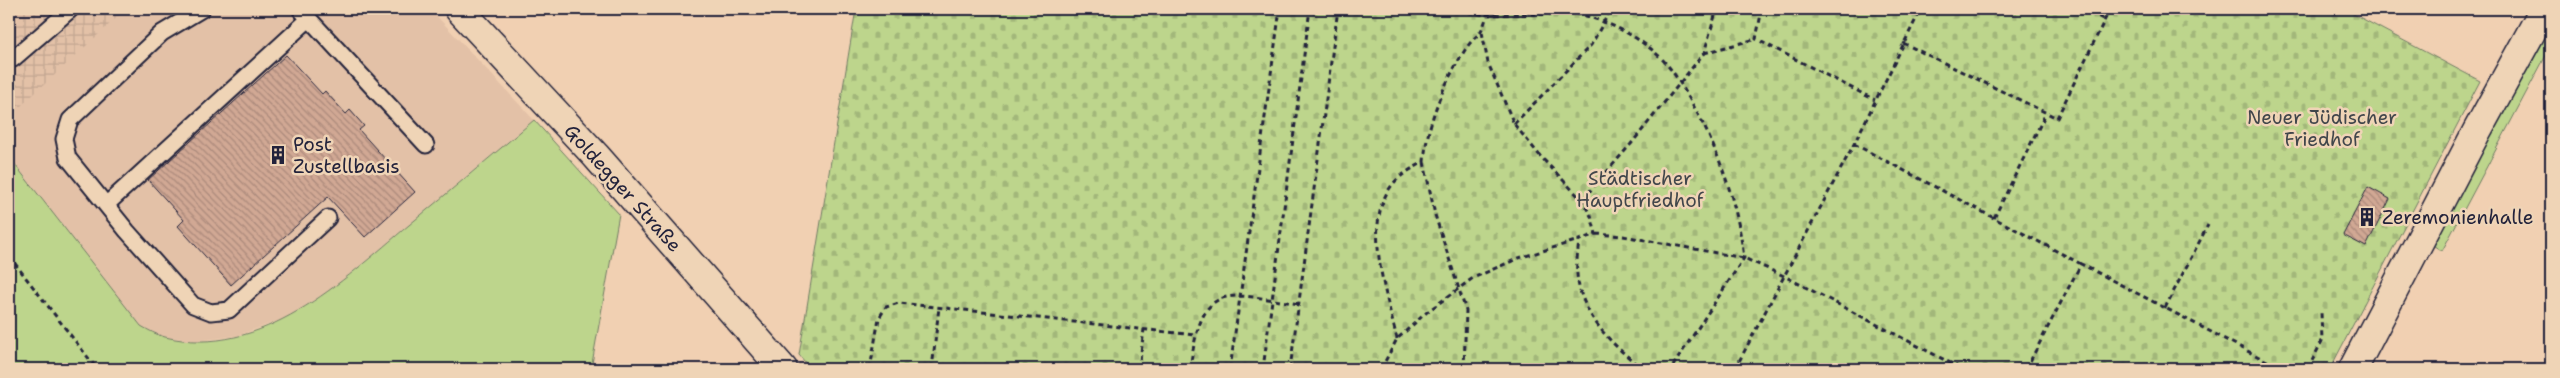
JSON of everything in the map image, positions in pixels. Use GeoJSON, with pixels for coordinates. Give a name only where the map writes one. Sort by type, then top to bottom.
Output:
{"type":"FeatureCollection","features":[{"type":"Feature","properties":{"kind":"street","name":"Goldegger Straße"},"geometry":{"type":"LineString","coordinates":[[459,9],[596,156],[783,369]]}},
{"type":"Feature","properties":{"kind":"street"},"geometry":{"type":"LineString","coordinates":[[2353,369],[2477,131],[2544,9]]}},
{"type":"Feature","properties":{"kind":"lane"},"geometry":{"type":"LineString","coordinates":[[9,60],[13,59],[71,9]]}},
{"type":"Feature","properties":{"kind":"lane"},"geometry":{"type":"LineString","coordinates":[[202,9],[162,33],[70,120],[64,139],[68,158],[193,305],[211,312],[229,310],[328,218]]}},
{"type":"Feature","properties":{"kind":"lane"},"geometry":{"type":"LineString","coordinates":[[106,205],[304,14],[426,145]]}},
{"type":"Feature","properties":{"kind":"path"},"geometry":{"type":"LineString","coordinates":[[1230,369],[1280,9]]}},
{"type":"Feature","properties":{"kind":"path"},"geometry":{"type":"LineString","coordinates":[[1263,369],[1310,9]]}},
{"type":"Feature","properties":{"kind":"path"},"geometry":{"type":"LineString","coordinates":[[1290,369],[1338,9]]}},
{"type":"Feature","properties":{"kind":"path"},"geometry":{"type":"LineString","coordinates":[[1442,9],[1487,15],[1576,13],[1606,22],[1635,38],[1661,58],[1679,81],[1703,122],[1721,162],[1741,231],[1744,258],[1671,369]]}},
{"type":"Feature","properties":{"kind":"path"},"geometry":{"type":"LineString","coordinates":[[1514,124],[1591,45],[1606,22],[1611,9]]}},
{"type":"Feature","properties":{"kind":"path"},"geometry":{"type":"LineString","coordinates":[[1582,200],[1631,144],[1679,81],[1704,53],[1717,9]]}},
{"type":"Feature","properties":{"kind":"path"},"geometry":{"type":"LineString","coordinates":[[1756,39],[1762,9]]}},
{"type":"Feature","properties":{"kind":"path"},"geometry":{"type":"LineString","coordinates":[[1735,369],[1854,144],[1920,10],[1912,9]]}},
{"type":"Feature","properties":{"kind":"path"},"geometry":{"type":"LineString","coordinates":[[2082,9],[2105,20]]}},
{"type":"Feature","properties":{"kind":"path"},"geometry":{"type":"LineString","coordinates":[[1903,43],[2057,118],[2110,9]]}},
{"type":"Feature","properties":{"kind":"path"},"geometry":{"type":"LineString","coordinates":[[1487,15],[1482,32],[1488,63],[1514,124],[1541,157],[1582,200],[1592,216],[1596,234]]}},
{"type":"Feature","properties":{"kind":"path"},"geometry":{"type":"LineString","coordinates":[[1464,369],[1466,311],[1435,215],[1424,162],[1426,143],[1445,83],[1466,47],[1482,32]]}},
{"type":"Feature","properties":{"kind":"path"},"geometry":{"type":"LineString","coordinates":[[1704,53],[1756,39],[1875,100]]}},
{"type":"Feature","properties":{"kind":"path"},"geometry":{"type":"LineString","coordinates":[[1994,218],[2046,113]]}},
{"type":"Feature","properties":{"kind":"path"},"geometry":{"type":"LineString","coordinates":[[1854,144],[2282,369]]}},
{"type":"Feature","properties":{"kind":"path"},"geometry":{"type":"LineString","coordinates":[[1397,339],[1378,249],[1377,227],[1382,204],[1392,184],[1407,171],[1424,162]]}},
{"type":"Feature","properties":{"kind":"path"},"geometry":{"type":"LineString","coordinates":[[2164,308],[2208,225]]}},
{"type":"Feature","properties":{"kind":"path"},"geometry":{"type":"LineString","coordinates":[[1381,369],[1397,339],[1427,312],[1473,278],[1519,258],[1596,234],[1623,236],[1744,258],[1784,276],[1962,369]]}},
{"type":"Feature","properties":{"kind":"path"},"geometry":{"type":"LineString","coordinates":[[1579,240],[1577,274],[1582,299],[1595,321],[1615,345],[1644,369]]}},
{"type":"Feature","properties":{"kind":"path"},"geometry":{"type":"LineString","coordinates":[[9,256],[96,369]]}},
{"type":"Feature","properties":{"kind":"path"},"geometry":{"type":"LineString","coordinates":[[2026,369],[2081,264]]}},
{"type":"Feature","properties":{"kind":"path"},"geometry":{"type":"LineString","coordinates":[[1190,369],[1195,334],[1203,314],[1219,298],[1241,295],[1298,304]]}},
{"type":"Feature","properties":{"kind":"path"},"geometry":{"type":"LineString","coordinates":[[870,369],[879,318],[886,307],[899,303],[1195,334]]}},
{"type":"Feature","properties":{"kind":"path"},"geometry":{"type":"LineString","coordinates":[[932,369],[940,307]]}},
{"type":"Feature","properties":{"kind":"path"},"geometry":{"type":"LineString","coordinates":[[2308,369],[2322,341],[2320,312]]}},
{"type":"Feature","properties":{"kind":"path"},"geometry":{"type":"LineString","coordinates":[[1139,369],[1144,329]]}},
{"type":"Feature","properties":{"kind":"shaded area"},"geometry":{"type":"Polygon","coordinates":[[[9,9],[430,9],[534,120],[340,283],[289,317],[237,336],[197,341],[163,337],[141,326],[9,157],[9,9]]]}},
{"type":"Feature","properties":{"kind":"shaded area"},"geometry":{"type":"Polygon","coordinates":[[[9,9],[126,9],[9,117],[9,9]]]}},
{"type":"Feature","properties":{"kind":"green space","name":"Städtischer Hauptfriedhof"},"geometry":{"type":"Polygon","coordinates":[[[856,9],[2344,9],[2480,81],[2330,369],[811,369],[799,355],[856,9]]]}},
{"type":"Feature","properties":{"kind":"green space"},"geometry":{"type":"Polygon","coordinates":[[[2551,20],[2551,46],[2442,251],[2431,244],[2551,20]]]}},
{"type":"Feature","properties":{"kind":"green space"},"geometry":{"type":"Polygon","coordinates":[[[534,120],[619,214],[591,369],[9,369],[9,157],[141,326],[165,337],[201,341],[235,337],[267,326],[298,311],[356,269],[534,120]]]}},
{"type":"Feature","properties":{"kind":"building","name":"Post Zustellbasis"},"geometry":{"type":"Polygon","coordinates":[[[286,55],[322,94],[325,91],[346,114],[350,110],[364,126],[359,130],[415,192],[365,237],[328,197],[231,285],[178,226],[184,220],[148,180],[286,55]]]}},
{"type":"Feature","properties":{"kind":"building","name":"Zeremonienhalle"},"geometry":{"type":"Polygon","coordinates":[[[2368,187],[2390,199],[2366,247],[2343,235],[2368,187]]]}},
{"type":"Feature","properties":{"kind":"place","name":"Post Zustellbasis"},"geometry":{"type":"Point","coordinates":[278,155]}},
{"type":"Feature","properties":{"kind":"place","name":"Zeremonienhalle"},"geometry":{"type":"Point","coordinates":[2367,217]}},
{"type":"Feature","properties":{"kind":"park label","name":"Neuer Jüdischer Friedhof"},"geometry":{"type":"Point","coordinates":[2322,128]}}]}
